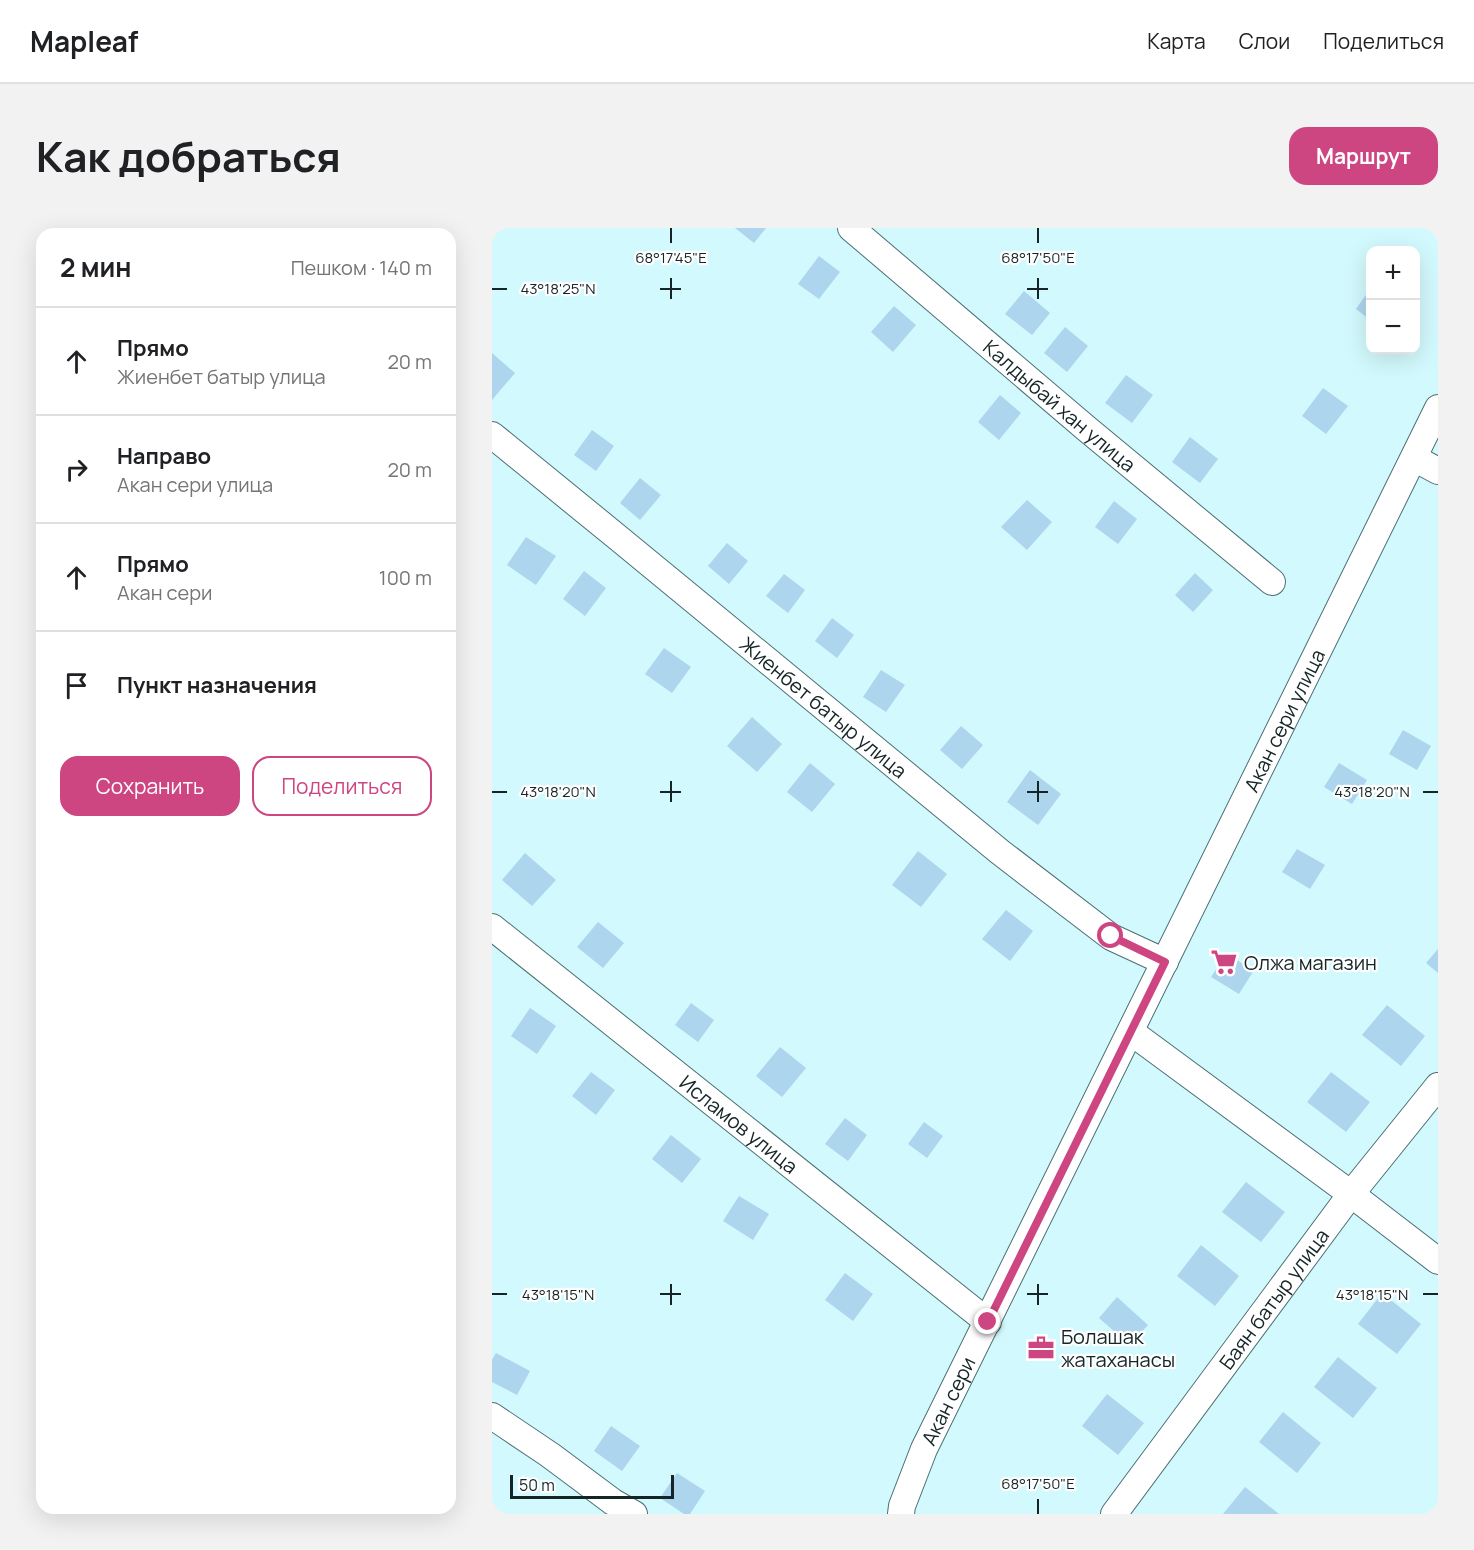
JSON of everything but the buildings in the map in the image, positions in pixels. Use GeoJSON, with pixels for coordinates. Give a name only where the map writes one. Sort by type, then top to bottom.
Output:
{"type":"FeatureCollection","features":[{"type":"Feature","properties":{"kind":"street","name":"Калдыбай хан улица"},"geometry":{"type":"LineString","coordinates":[[850,228],[1272,582]]}},
{"type":"Feature","properties":{"kind":"street","name":"Акан сери улица"},"geometry":{"type":"LineString","coordinates":[[1131,1032],[1438,408]]}},
{"type":"Feature","properties":{"kind":"street","name":"Жиенбет батыр улица"},"geometry":{"type":"LineString","coordinates":[[492,435],[1000,852],[1111,936],[1165,962]]}},
{"type":"Feature","properties":{"kind":"street"},"geometry":{"type":"LineString","coordinates":[[1414,458],[1438,471]]}},
{"type":"Feature","properties":{"kind":"street","name":"Исламов улица"},"geometry":{"type":"LineString","coordinates":[[492,927],[988,1322]]}},
{"type":"Feature","properties":{"kind":"street"},"geometry":{"type":"LineString","coordinates":[[1131,1032],[1352,1194],[1438,1261]]}},
{"type":"Feature","properties":{"kind":"street","name":"Акан сери"},"geometry":{"type":"LineString","coordinates":[[901,1514],[924,1449],[1131,1032]]}},
{"type":"Feature","properties":{"kind":"street","name":"Баян батыр улица"},"geometry":{"type":"LineString","coordinates":[[1114,1514],[1352,1194],[1438,1086]]}},
{"type":"Feature","properties":{"kind":"street"},"geometry":{"type":"LineString","coordinates":[[492,1416],[550,1455],[613,1502],[634,1514]]}},
{"type":"Feature","properties":{"kind":"place","name":"Олжа магазин"},"geometry":{"type":"Point","coordinates":[1224,962]}},
{"type":"Feature","properties":{"kind":"place","name":"Болашак жатаханасы"},"geometry":{"type":"Point","coordinates":[1041,1348]}},
{"type":"Feature","properties":{"kind":"route"},"geometry":{"type":"LineString","coordinates":[[988,1322],[1165,962],[1111,936]]}}]}
